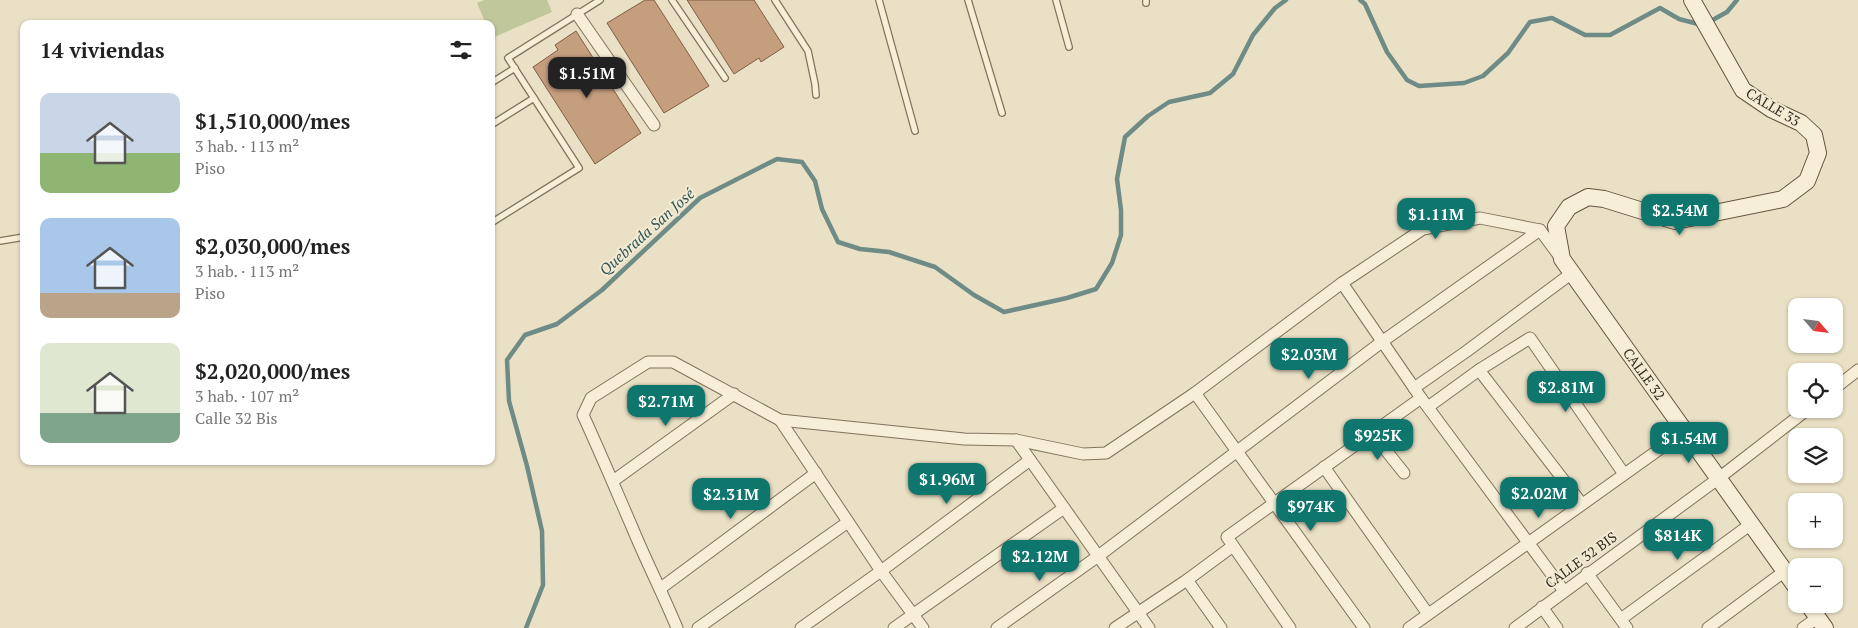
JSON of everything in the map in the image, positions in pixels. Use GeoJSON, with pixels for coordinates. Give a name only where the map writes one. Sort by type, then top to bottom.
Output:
{"type":"FeatureCollection","features":[{"type":"Feature","properties":{"kind":"street","name":"CALLE 33"},"geometry":{"type":"LineString","coordinates":[[1562,259],[1556,226],[1569,207],[1588,197],[1604,199],[1676,221],[1783,199],[1807,181],[1818,153],[1814,135],[1801,124],[1771,109],[1743,90],[1692,0]]}},
{"type":"Feature","properties":{"kind":"street"},"geometry":{"type":"LineString","coordinates":[[576,14],[654,125]]}},
{"type":"Feature","properties":{"kind":"street"},"geometry":{"type":"LineString","coordinates":[[677,628],[661,588],[632,528],[583,416],[591,398],[648,362],[673,362],[780,420],[964,440],[1016,440],[1083,454],[1106,453],[1195,393],[1342,283],[1423,229],[1480,218],[1540,230],[1562,259]]}},
{"type":"Feature","properties":{"kind":"street"},"geometry":{"type":"LineString","coordinates":[[997,628],[1097,557],[1383,341],[1540,230]]}},
{"type":"Feature","properties":{"kind":"street","name":"CALLE 32"},"geometry":{"type":"LineString","coordinates":[[1562,259],[1788,575]]}},
{"type":"Feature","properties":{"kind":"street"},"geometry":{"type":"LineString","coordinates":[[1414,388],[1572,273]]}},
{"type":"Feature","properties":{"kind":"street"},"geometry":{"type":"LineString","coordinates":[[1342,283],[1424,403],[1564,591]]}},
{"type":"Feature","properties":{"kind":"street"},"geometry":{"type":"LineString","coordinates":[[1290,628],[1227,537],[1372,433],[1530,338],[1624,474]]}},
{"type":"Feature","properties":{"kind":"street"},"geometry":{"type":"LineString","coordinates":[[1479,370],[1582,504]]}},
{"type":"Feature","properties":{"kind":"street"},"geometry":{"type":"LineString","coordinates":[[1843,382],[1858,370]]}},
{"type":"Feature","properties":{"kind":"street"},"geometry":{"type":"LineString","coordinates":[[1195,393],[1364,628]]}},
{"type":"Feature","properties":{"kind":"street"},"geometry":{"type":"LineString","coordinates":[[613,481],[734,394]]}},
{"type":"Feature","properties":{"kind":"street","name":"CALLE 32 BIS"},"geometry":{"type":"LineString","coordinates":[[1515,628],[1719,478],[1796,418]]}},
{"type":"Feature","properties":{"kind":"street"},"geometry":{"type":"LineString","coordinates":[[780,420],[881,571],[924,628]]}},
{"type":"Feature","properties":{"kind":"street"},"geometry":{"type":"LineString","coordinates":[[1410,628],[1685,431]]}},
{"type":"Feature","properties":{"kind":"street"},"geometry":{"type":"LineString","coordinates":[[1372,433],[1404,473]]}},
{"type":"Feature","properties":{"kind":"street"},"geometry":{"type":"LineString","coordinates":[[1016,440],[1149,628]]}},
{"type":"Feature","properties":{"kind":"street"},"geometry":{"type":"LineString","coordinates":[[801,628],[1030,460]]}},
{"type":"Feature","properties":{"kind":"street"},"geometry":{"type":"LineString","coordinates":[[1324,467],[1428,614]]}},
{"type":"Feature","properties":{"kind":"street"},"geometry":{"type":"LineString","coordinates":[[661,588],[816,473]]}},
{"type":"Feature","properties":{"kind":"street"},"geometry":{"type":"LineString","coordinates":[[894,628],[1064,508]]}},
{"type":"Feature","properties":{"kind":"street"},"geometry":{"type":"LineString","coordinates":[[698,628],[848,522]]}},
{"type":"Feature","properties":{"kind":"street"},"geometry":{"type":"LineString","coordinates":[[1588,573],[1624,624],[1751,524]]}},
{"type":"Feature","properties":{"kind":"street"},"geometry":{"type":"LineString","coordinates":[[1115,628],[1187,580],[1233,546]]}},
{"type":"Feature","properties":{"kind":"street"},"geometry":{"type":"LineString","coordinates":[[1708,628],[1785,571]]}},
{"type":"Feature","properties":{"kind":"street"},"geometry":{"type":"LineString","coordinates":[[1187,580],[1222,628]]}},
{"type":"Feature","properties":{"kind":"street"},"geometry":{"type":"LineString","coordinates":[[1542,607],[1558,628]]}},
{"type":"Feature","properties":{"kind":"street"},"geometry":{"type":"LineString","coordinates":[[1803,628],[1821,623]]}},
{"type":"Feature","properties":{"kind":"lane"},"geometry":{"type":"LineString","coordinates":[[495,221],[578,168],[508,58],[600,0]]}},
{"type":"Feature","properties":{"kind":"lane"},"geometry":{"type":"LineString","coordinates":[[672,0],[725,78]]}},
{"type":"Feature","properties":{"kind":"lane"},"geometry":{"type":"LineString","coordinates":[[775,0],[808,51],[816,95]]}},
{"type":"Feature","properties":{"kind":"lane"},"geometry":{"type":"LineString","coordinates":[[879,0],[915,131]]}},
{"type":"Feature","properties":{"kind":"lane"},"geometry":{"type":"LineString","coordinates":[[968,0],[1002,113]]}},
{"type":"Feature","properties":{"kind":"lane"},"geometry":{"type":"LineString","coordinates":[[1056,0],[1070,47]]}},
{"type":"Feature","properties":{"kind":"lane"},"geometry":{"type":"LineString","coordinates":[[495,80],[515,68]]}},
{"type":"Feature","properties":{"kind":"lane"},"geometry":{"type":"LineString","coordinates":[[495,122],[534,98]]}},
{"type":"Feature","properties":{"kind":"lane"},"geometry":{"type":"LineString","coordinates":[[0,241],[20,238]]}},
{"type":"Feature","properties":{"kind":"green space"},"geometry":{"type":"Polygon","coordinates":[[[484,0],[547,0],[552,12],[495,37],[495,20],[484,20],[477,3],[484,0]]]}},
{"type":"Feature","properties":{"kind":"building"},"geometry":{"type":"Polygon","coordinates":[[[645,0],[654,0],[709,86],[664,113],[607,23],[645,0]]]}},
{"type":"Feature","properties":{"kind":"building"},"geometry":{"type":"Polygon","coordinates":[[[687,0],[754,0],[784,47],[761,62],[759,58],[734,74],[687,0]]]}},
{"type":"Feature","properties":{"kind":"building"},"geometry":{"type":"Polygon","coordinates":[[[576,31],[641,133],[595,164],[533,67],[558,50],[555,45],[576,31]]]}},
{"type":"Feature","properties":{"kind":"waterway","name":"Quebrada San José"},"geometry":{"type":"LineString","coordinates":[[526,628],[543,585],[542,531],[509,401],[507,360],[525,335],[557,324],[602,290],[700,198],[777,159],[802,162],[815,181],[822,209],[838,242],[860,249],[889,252],[935,267],[974,295],[1004,312],[1067,298],[1096,289],[1112,263],[1121,235],[1121,210],[1117,179],[1125,137],[1148,116],[1169,102],[1210,93],[1233,74],[1253,35],[1275,8],[1286,0]]}},
{"type":"Feature","properties":{"kind":"waterway","name":"Quebrada San José"},"geometry":{"type":"LineString","coordinates":[[1360,0],[1365,4],[1387,52],[1407,80],[1419,86],[1464,83],[1483,76],[1508,53],[1530,22],[1552,18],[1585,35],[1610,35],[1660,8],[1679,19],[1702,25]]}},
{"type":"Feature","properties":{"kind":"waterway","name":"Quebrada San José"},"geometry":{"type":"LineString","coordinates":[[1709,22],[1727,12],[1737,0]]}}]}
